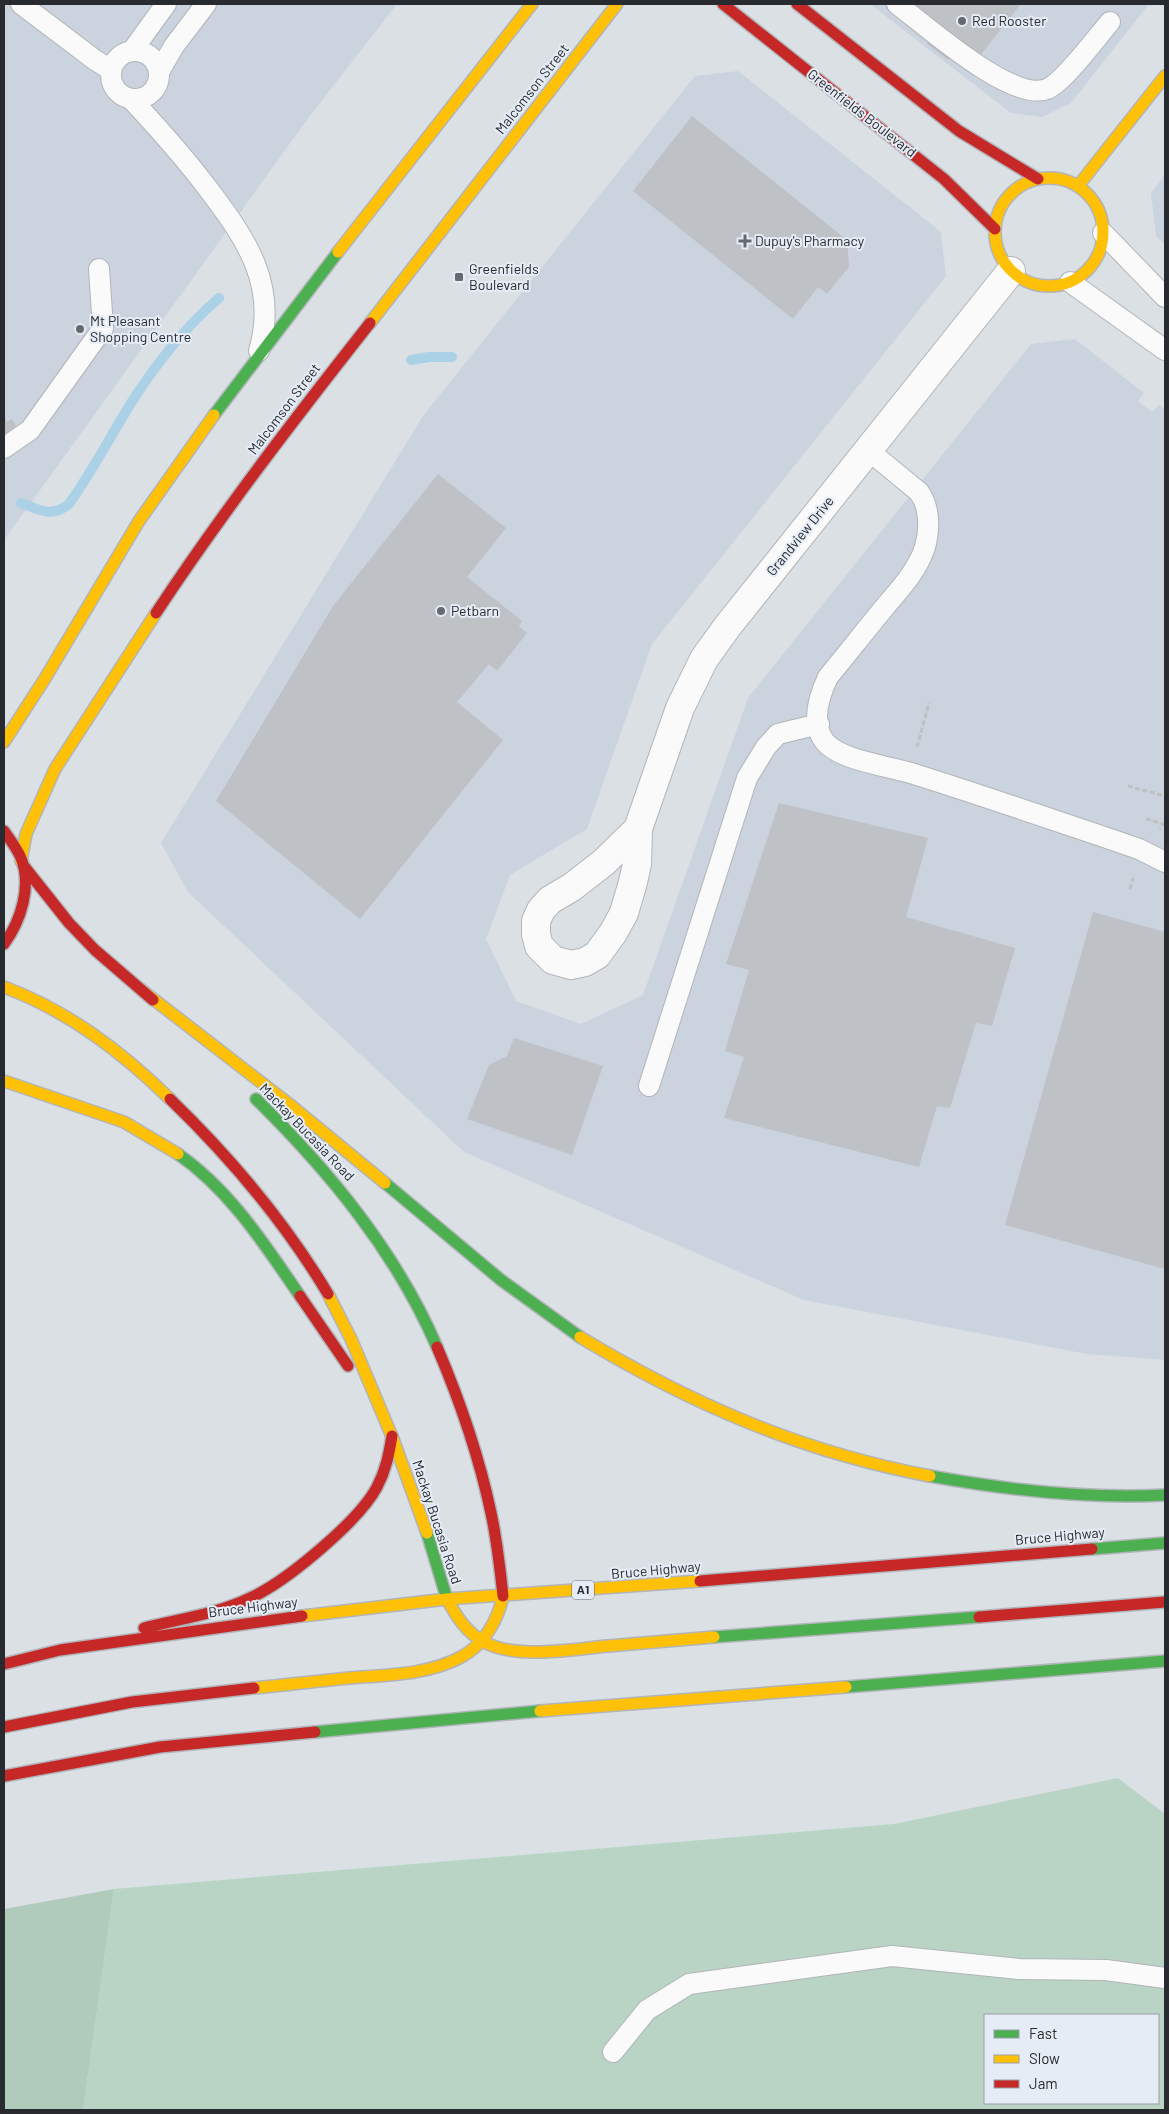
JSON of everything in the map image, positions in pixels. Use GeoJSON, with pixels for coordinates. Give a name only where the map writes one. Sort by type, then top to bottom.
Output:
{"type":"FeatureCollection","features":[{"type":"Feature","properties":{"kind":"main road"},"geometry":{"type":"LineString","coordinates":[[4,742],[35,696],[127,540],[160,491],[257,358],[532,4]]}},
{"type":"Feature","properties":{"kind":"main road","name":"Malcomson Street"},"geometry":{"type":"LineString","coordinates":[[4,944],[14,928],[24,899],[22,863],[26,834],[55,769],[181,575],[296,418],[617,4]]}},
{"type":"Feature","properties":{"kind":"main road","name":"Greenfields Boulevard"},"geometry":{"type":"LineString","coordinates":[[723,4],[944,179],[995,229]]}},
{"type":"Feature","properties":{"kind":"main road"},"geometry":{"type":"LineString","coordinates":[[797,4],[959,131],[1038,179]]}},
{"type":"Feature","properties":{"kind":"main road"},"geometry":{"type":"LineString","coordinates":[[1078,186],[1165,76]]}},
{"type":"Feature","properties":{"kind":"main road"},"geometry":{"type":"LineString","coordinates":[[1052,178],[1066,180],[1078,186],[1092,199],[1100,215],[1103,233],[1100,249],[1093,262],[1083,274],[1070,282],[1054,286],[1039,286],[1024,280],[1011,271],[999,252],[995,229],[999,211],[1008,196],[1022,185],[1038,179],[1052,178]]}},
{"type":"Feature","properties":{"kind":"main road"},"geometry":{"type":"LineString","coordinates":[[4,831],[22,863],[69,923],[95,950],[140,988],[320,1129],[482,1267],[535,1307],[582,1338],[674,1391],[725,1415],[765,1430],[851,1459],[897,1470],[971,1484],[1056,1493],[1103,1496],[1165,1495]]}},
{"type":"Feature","properties":{"kind":"main road","name":"Mackay Bucasia Road"},"geometry":{"type":"LineString","coordinates":[[4,987],[24,994],[58,1011],[112,1047],[181,1109],[230,1161],[285,1227],[327,1293],[350,1338],[413,1490],[447,1599],[463,1626],[480,1641]]}},
{"type":"Feature","properties":{"kind":"main road"},"geometry":{"type":"LineString","coordinates":[[140,988],[200,1050]]}},
{"type":"Feature","properties":{"kind":"main road"},"geometry":{"type":"LineString","coordinates":[[4,1082],[124,1122],[162,1143],[200,1169],[260,1238],[385,1419]]}},
{"type":"Feature","properties":{"kind":"main road","name":"Mackay Bucasia Road"},"geometry":{"type":"LineString","coordinates":[[250,1094],[300,1141],[341,1188],[359,1211],[407,1286],[448,1372],[468,1423],[490,1505],[503,1596]]}},
{"type":"Feature","properties":{"kind":"main road"},"geometry":{"type":"LineString","coordinates":[[60,1650],[238,1603],[284,1578],[340,1532],[367,1504],[386,1468],[392,1436]]}},
{"type":"Feature","properties":{"kind":"main road","name":"Bruce Highway"},"geometry":{"type":"LineString","coordinates":[[4,1664],[60,1650],[236,1624],[447,1599],[1165,1543]]}},
{"type":"Feature","properties":{"kind":"main road"},"geometry":{"type":"LineString","coordinates":[[4,1727],[132,1702],[221,1690],[390,1674],[446,1663],[461,1656],[480,1641],[498,1614],[503,1596]]}},
{"type":"Feature","properties":{"kind":"main road"},"geometry":{"type":"LineString","coordinates":[[480,1641],[512,1652],[542,1651],[1165,1602]]}},
{"type":"Feature","properties":{"kind":"main road"},"geometry":{"type":"LineString","coordinates":[[4,1776],[170,1746],[477,1716],[976,1678],[1165,1661]]}},
{"type":"Feature","properties":{"kind":"street","name":"Grandview Drive"},"geometry":{"type":"LineString","coordinates":[[638,829],[603,863],[572,887],[550,900],[541,910],[536,921],[536,934],[539,946],[553,960],[571,965],[585,962],[597,955],[613,933],[624,913],[637,864],[638,829],[680,708],[704,659],[727,627],[1011,271]]}},
{"type":"Feature","properties":{"kind":"lane"},"geometry":{"type":"LineString","coordinates":[[21,4],[111,70]]}},
{"type":"Feature","properties":{"kind":"lane"},"geometry":{"type":"LineString","coordinates":[[166,4],[132,51],[118,57],[111,70],[110,78],[117,93],[132,100],[186,159],[232,220],[249,249],[259,275],[265,305],[264,328],[257,358]]}},
{"type":"Feature","properties":{"kind":"lane"},"geometry":{"type":"LineString","coordinates":[[159,72],[174,46],[206,4]]}},
{"type":"Feature","properties":{"kind":"lane"},"geometry":{"type":"LineString","coordinates":[[897,4],[986,72],[1037,92],[1054,85],[1110,22]]}},
{"type":"Feature","properties":{"kind":"lane"},"geometry":{"type":"LineString","coordinates":[[132,51],[146,54],[157,65],[159,72],[159,80],[152,92],[139,100],[132,100]]}},
{"type":"Feature","properties":{"kind":"lane"},"geometry":{"type":"LineString","coordinates":[[1103,233],[1165,297]]}},
{"type":"Feature","properties":{"kind":"lane"},"geometry":{"type":"LineString","coordinates":[[4,448],[30,430],[102,328],[100,269]]}},
{"type":"Feature","properties":{"kind":"lane"},"geometry":{"type":"LineString","coordinates":[[1070,282],[1165,350]]}},
{"type":"Feature","properties":{"kind":"lane"},"geometry":{"type":"LineString","coordinates":[[868,450],[911,483],[925,500],[928,514],[924,548],[909,577],[828,677],[820,695],[817,714],[820,732],[825,742],[846,755],[917,775],[1139,849],[1165,862]]}},
{"type":"Feature","properties":{"kind":"lane"},"geometry":{"type":"LineString","coordinates":[[649,1086],[747,778],[766,747],[778,734],[819,724]]}},
{"type":"Feature","properties":{"kind":"lane"},"geometry":{"type":"LineString","coordinates":[[613,2052],[647,2010],[689,1984],[892,1956],[1019,1969],[1106,1970],[1165,1978]]}},
{"type":"Feature","properties":{"kind":"path"},"geometry":{"type":"LineString","coordinates":[[916,750],[929,703]]}},
{"type":"Feature","properties":{"kind":"path"},"geometry":{"type":"LineString","coordinates":[[1128,786],[1165,796]]}},
{"type":"Feature","properties":{"kind":"shaded area","name":"Mt Pleasant Shopping Centre"},"geometry":{"type":"Polygon","coordinates":[[[4,4],[397,4],[309,117],[4,540],[4,4]]]}},
{"type":"Feature","properties":{"kind":"shaded area"},"geometry":{"type":"Polygon","coordinates":[[[870,4],[1149,4],[1071,103],[1042,117],[1011,113],[870,4]]]}},
{"type":"Feature","properties":{"kind":"shaded area"},"geometry":{"type":"Polygon","coordinates":[[[738,71],[941,232],[946,276],[652,644],[587,829],[510,875],[486,939],[516,1001],[581,1024],[643,995],[748,698],[1031,344],[1075,339],[1144,393],[1138,401],[1152,412],[1159,405],[1165,410],[1165,1360],[1087,1354],[804,1300],[464,1152],[188,892],[161,843],[423,416],[695,76],[738,71]]]}},
{"type":"Feature","properties":{"kind":"shaded area"},"geometry":{"type":"Polygon","coordinates":[[[1165,175],[1165,244],[1156,236],[1151,193],[1165,175]]]}},
{"type":"Feature","properties":{"kind":"green space"},"geometry":{"type":"Polygon","coordinates":[[[1118,1778],[1165,1814],[1165,2110],[83,2110],[114,1889],[894,1824],[1118,1778]]]}},
{"type":"Feature","properties":{"kind":"green space"},"geometry":{"type":"Polygon","coordinates":[[[114,1889],[83,2110],[4,2110],[4,1909],[114,1889]]]}},
{"type":"Feature","properties":{"kind":"building"},"geometry":{"type":"Polygon","coordinates":[[[910,4],[1021,4],[978,58],[961,45],[948,60],[927,44],[940,27],[910,4]]]}},
{"type":"Feature","properties":{"kind":"building"},"geometry":{"type":"Polygon","coordinates":[[[692,116],[847,240],[849,267],[827,294],[818,287],[793,319],[633,191],[692,116]]]}},
{"type":"Feature","properties":{"kind":"building"},"geometry":{"type":"Polygon","coordinates":[[[4,416],[7,422],[12,419],[22,436],[4,448],[4,416]]]}},
{"type":"Feature","properties":{"kind":"building"},"geometry":{"type":"Polygon","coordinates":[[[438,474],[506,528],[467,577],[522,621],[519,626],[527,633],[497,671],[489,664],[457,702],[503,740],[360,919],[216,801],[333,606],[438,474]]]}},
{"type":"Feature","properties":{"kind":"building"},"geometry":{"type":"Polygon","coordinates":[[[779,803],[928,838],[906,917],[1015,948],[992,1026],[976,1023],[950,1108],[937,1106],[919,1167],[724,1118],[744,1057],[725,1051],[749,970],[726,964],[779,803]]]}},
{"type":"Feature","properties":{"kind":"building"},"geometry":{"type":"Polygon","coordinates":[[[1093,912],[1165,932],[1165,1269],[1005,1225],[1093,912]]]}},
{"type":"Feature","properties":{"kind":"building"},"geometry":{"type":"Polygon","coordinates":[[[514,1038],[603,1066],[572,1155],[467,1119],[489,1065],[507,1056],[514,1038]]]}},
{"type":"Feature","properties":{"kind":"waterway"},"geometry":{"type":"LineString","coordinates":[[21,503],[50,512],[62,509],[69,504],[150,374],[182,334],[219,298]]}},
{"type":"Feature","properties":{"kind":"waterway"},"geometry":{"type":"LineString","coordinates":[[411,360],[429,357],[452,357]]}},
{"type":"Feature","properties":{"kind":"traffic: fast"},"geometry":{"type":"LineString","coordinates":[[214,415],[338,252]]}},
{"type":"Feature","properties":{"kind":"traffic: fast"},"geometry":{"type":"LineString","coordinates":[[256,1099],[335,1184],[358,1214],[402,1278],[437,1347]]}},
{"type":"Feature","properties":{"kind":"traffic: fast"},"geometry":{"type":"LineString","coordinates":[[178,1154],[197,1168],[230,1201],[260,1238],[300,1296]]}},
{"type":"Feature","properties":{"kind":"traffic: fast"},"geometry":{"type":"LineString","coordinates":[[385,1183],[501,1280],[580,1337]]}},
{"type":"Feature","properties":{"kind":"traffic: fast"},"geometry":{"type":"LineString","coordinates":[[930,1476],[1047,1492],[1106,1496],[1165,1495]]}},
{"type":"Feature","properties":{"kind":"traffic: fast"},"geometry":{"type":"LineString","coordinates":[[427,1533],[447,1599]]}},
{"type":"Feature","properties":{"kind":"traffic: fast"},"geometry":{"type":"LineString","coordinates":[[1092,1549],[1165,1543]]}},
{"type":"Feature","properties":{"kind":"traffic: fast"},"geometry":{"type":"LineString","coordinates":[[714,1637],[979,1617]]}},
{"type":"Feature","properties":{"kind":"traffic: fast"},"geometry":{"type":"LineString","coordinates":[[846,1687],[1165,1661]]}},
{"type":"Feature","properties":{"kind":"traffic: fast"},"geometry":{"type":"LineString","coordinates":[[315,1732],[540,1711]]}},
{"type":"Feature","properties":{"kind":"traffic: slow"},"geometry":{"type":"LineString","coordinates":[[338,252],[532,4]]}},
{"type":"Feature","properties":{"kind":"traffic: slow"},"geometry":{"type":"LineString","coordinates":[[370,323],[617,4]]}},
{"type":"Feature","properties":{"kind":"traffic: slow"},"geometry":{"type":"LineString","coordinates":[[1078,186],[1165,76]]}},
{"type":"Feature","properties":{"kind":"traffic: slow"},"geometry":{"type":"LineString","coordinates":[[1049,178],[1070,182],[1087,194],[1099,211],[1103,232],[1099,253],[1087,270],[1070,282],[1049,286],[1028,282],[1011,270],[999,253],[995,232],[999,211],[1011,194],[1028,182],[1049,178]]}},
{"type":"Feature","properties":{"kind":"traffic: slow"},"geometry":{"type":"LineString","coordinates":[[4,742],[44,680],[139,521],[214,415]]}},
{"type":"Feature","properties":{"kind":"traffic: slow"},"geometry":{"type":"LineString","coordinates":[[21,861],[26,834],[55,769],[156,613]]}},
{"type":"Feature","properties":{"kind":"traffic: slow"},"geometry":{"type":"LineString","coordinates":[[4,987],[50,1008],[93,1034],[170,1099]]}},
{"type":"Feature","properties":{"kind":"traffic: slow"},"geometry":{"type":"LineString","coordinates":[[139,988],[289,1104],[385,1183]]}},
{"type":"Feature","properties":{"kind":"traffic: slow"},"geometry":{"type":"LineString","coordinates":[[4,1081],[124,1122],[178,1154]]}},
{"type":"Feature","properties":{"kind":"traffic: slow"},"geometry":{"type":"LineString","coordinates":[[328,1294],[351,1339],[393,1439],[427,1533]]}},
{"type":"Feature","properties":{"kind":"traffic: slow"},"geometry":{"type":"LineString","coordinates":[[580,1337],[664,1384],[749,1423],[837,1454],[930,1476]]}},
{"type":"Feature","properties":{"kind":"traffic: slow"},"geometry":{"type":"LineString","coordinates":[[302,1616],[447,1599],[700,1581]]}},
{"type":"Feature","properties":{"kind":"traffic: slow"},"geometry":{"type":"LineString","coordinates":[[254,1688],[392,1675],[421,1671],[448,1663],[469,1652],[483,1639],[494,1623],[503,1596]]}},
{"type":"Feature","properties":{"kind":"traffic: slow"},"geometry":{"type":"LineString","coordinates":[[447,1599],[458,1617],[478,1638],[497,1647],[512,1651],[562,1651],[714,1637]]}},
{"type":"Feature","properties":{"kind":"traffic: slow"},"geometry":{"type":"LineString","coordinates":[[540,1711],[846,1687]]}},
{"type":"Feature","properties":{"kind":"traffic: jam"},"geometry":{"type":"LineString","coordinates":[[723,4],[944,179],[995,229]]}},
{"type":"Feature","properties":{"kind":"traffic: jam"},"geometry":{"type":"LineString","coordinates":[[797,4],[959,131],[1038,179]]}},
{"type":"Feature","properties":{"kind":"traffic: jam"},"geometry":{"type":"LineString","coordinates":[[156,613],[260,466],[370,323]]}},
{"type":"Feature","properties":{"kind":"traffic: jam"},"geometry":{"type":"LineString","coordinates":[[4,831],[21,858],[25,880],[25,891],[20,914],[4,944]]}},
{"type":"Feature","properties":{"kind":"traffic: jam"},"geometry":{"type":"LineString","coordinates":[[23,865],[69,923],[95,950],[153,1000]]}},
{"type":"Feature","properties":{"kind":"traffic: jam"},"geometry":{"type":"LineString","coordinates":[[170,1099],[214,1144],[255,1191],[294,1241],[328,1294]]}},
{"type":"Feature","properties":{"kind":"traffic: jam"},"geometry":{"type":"LineString","coordinates":[[300,1296],[348,1366]]}},
{"type":"Feature","properties":{"kind":"traffic: jam"},"geometry":{"type":"LineString","coordinates":[[437,1347],[461,1408],[481,1471],[495,1533],[503,1596]]}},
{"type":"Feature","properties":{"kind":"traffic: jam"},"geometry":{"type":"LineString","coordinates":[[144,1628],[237,1604],[265,1590],[301,1565],[338,1533],[368,1501],[383,1474],[392,1436]]}},
{"type":"Feature","properties":{"kind":"traffic: jam"},"geometry":{"type":"LineString","coordinates":[[700,1581],[1092,1549]]}},
{"type":"Feature","properties":{"kind":"traffic: jam"},"geometry":{"type":"LineString","coordinates":[[979,1617],[1165,1602]]}},
{"type":"Feature","properties":{"kind":"traffic: jam"},"geometry":{"type":"LineString","coordinates":[[4,1664],[60,1650],[302,1616]]}},
{"type":"Feature","properties":{"kind":"traffic: jam"},"geometry":{"type":"LineString","coordinates":[[4,1727],[132,1702],[254,1688]]}},
{"type":"Feature","properties":{"kind":"traffic: jam"},"geometry":{"type":"LineString","coordinates":[[4,1776],[160,1747],[315,1732]]}},
{"type":"Feature","properties":{"kind":"place","name":"Red Rooster"},"geometry":{"type":"Point","coordinates":[962,21]}},
{"type":"Feature","properties":{"kind":"place","name":"Dupuy's Pharmacy"},"geometry":{"type":"Point","coordinates":[745,241]}},
{"type":"Feature","properties":{"kind":"place","name":"Greenfields Boulevard"},"geometry":{"type":"Point","coordinates":[459,277]}},
{"type":"Feature","properties":{"kind":"place","name":"Mt Pleasant Shopping Centre"},"geometry":{"type":"Point","coordinates":[80,329]}},
{"type":"Feature","properties":{"kind":"place","name":"Petbarn"},"geometry":{"type":"Point","coordinates":[441,611]}}]}
